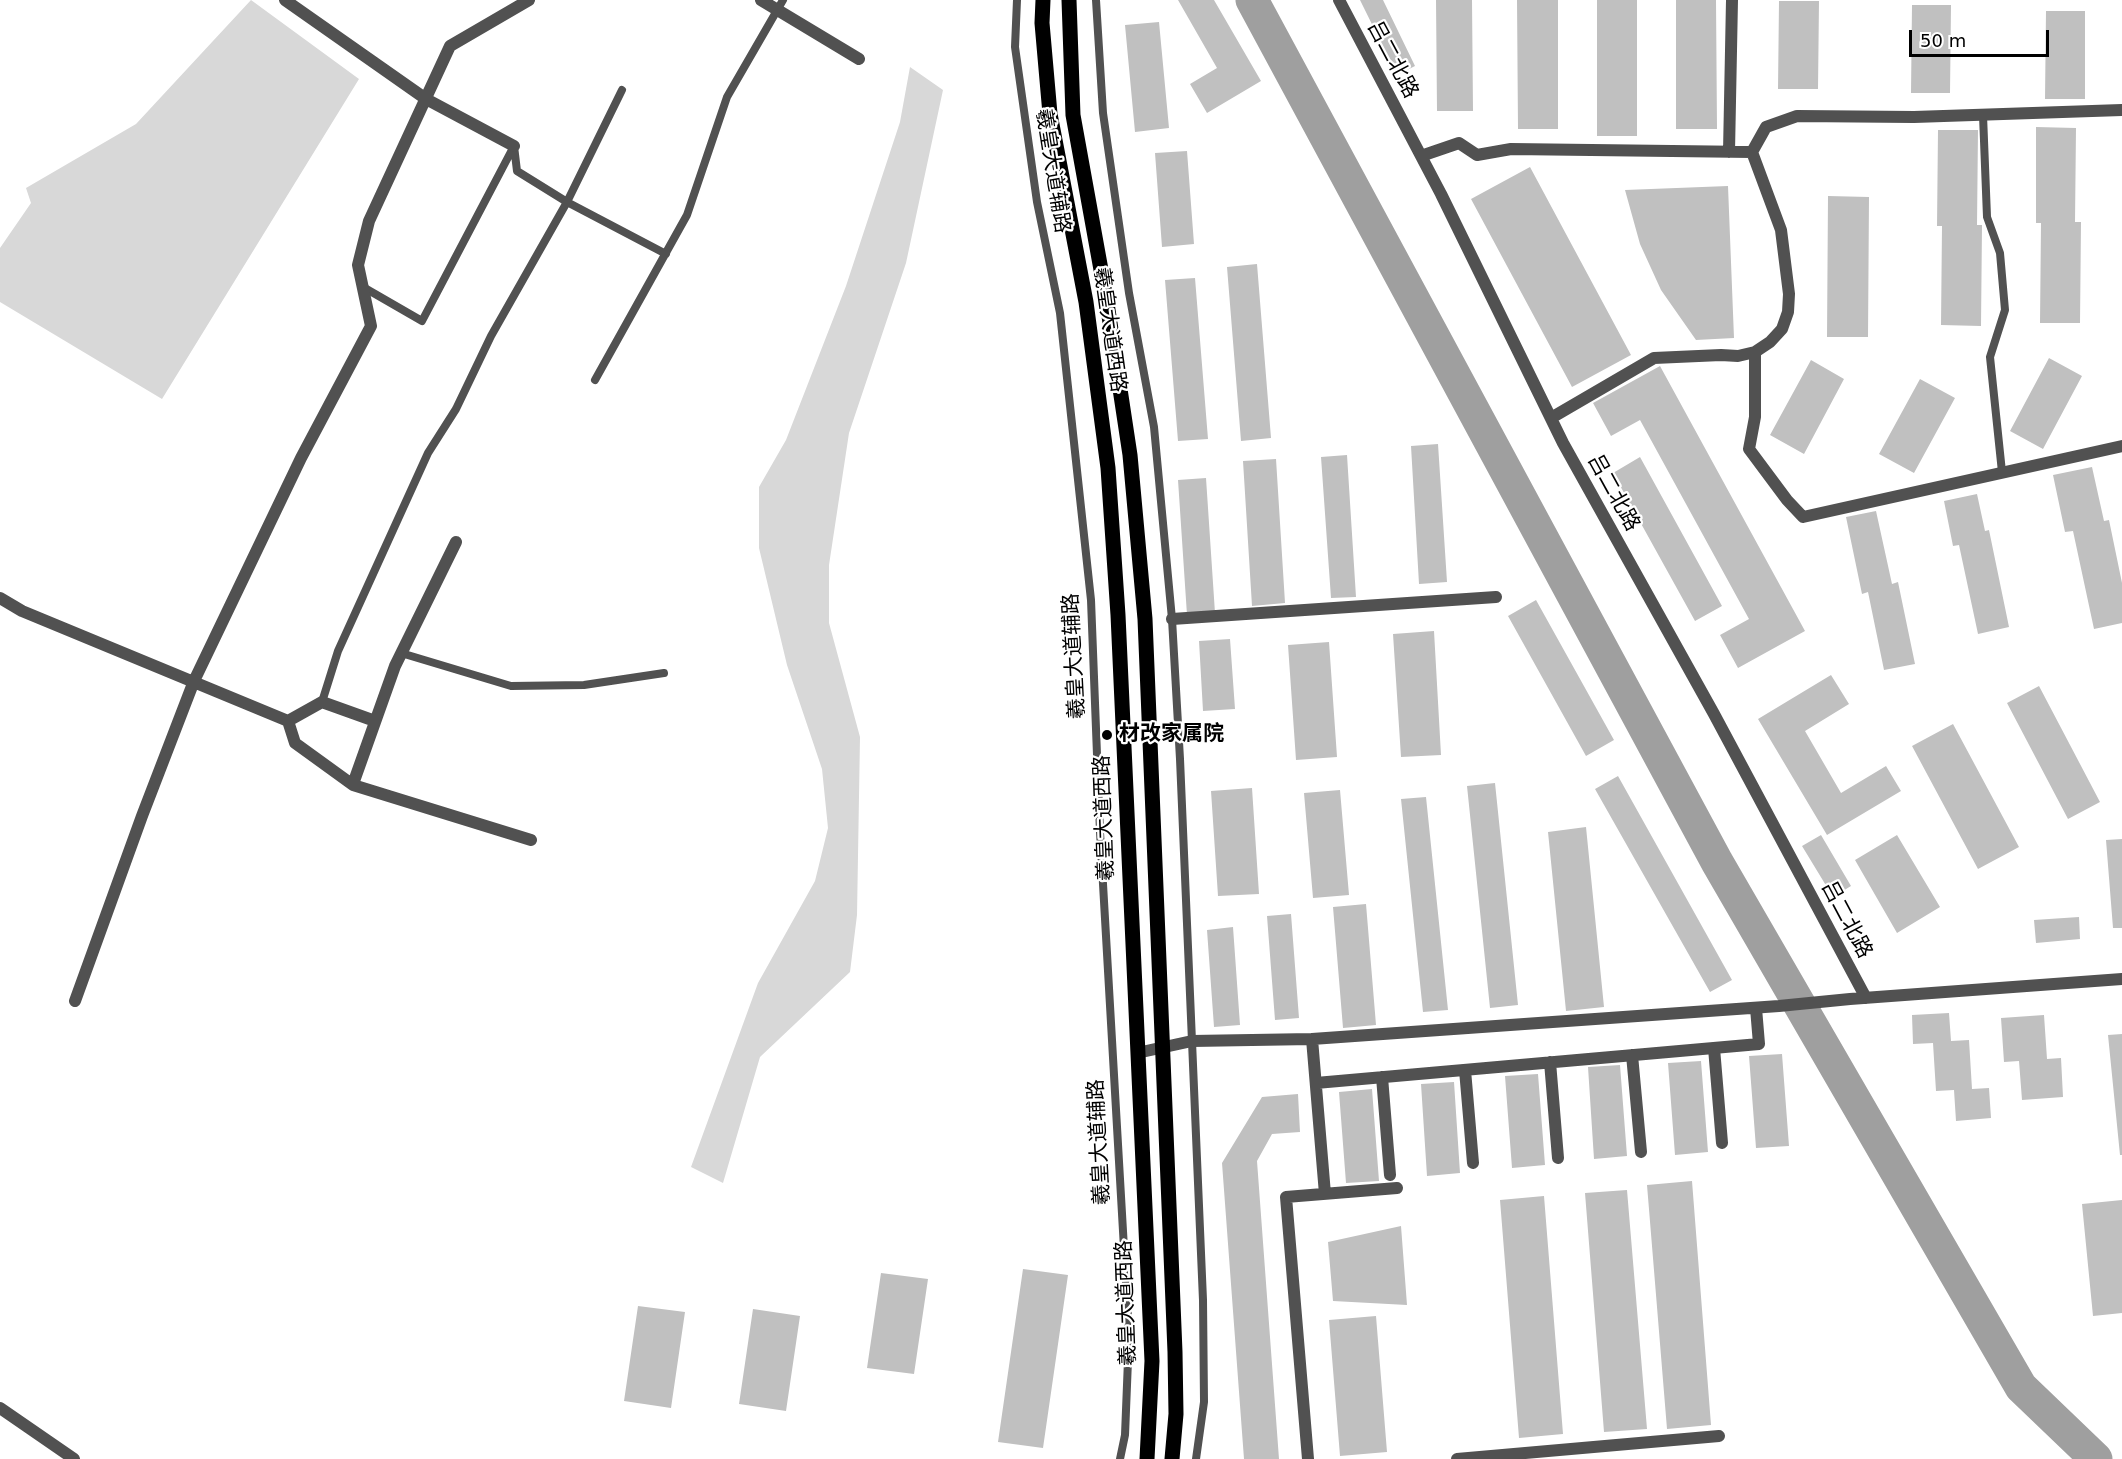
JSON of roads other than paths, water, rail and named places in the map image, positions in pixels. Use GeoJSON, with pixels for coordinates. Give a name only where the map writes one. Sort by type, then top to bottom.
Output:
{"type":"FeatureCollection","features":[{"type":"Feature","properties":{"kind":"main road","name":"羲皇大道西路"},"geometry":{"type":"LineString","coordinates":[[1043,0],[1042,23],[1050,114],[1086,302],[1108,468],[1118,626],[1152,1360],[1147,1459]]}},
{"type":"Feature","properties":{"kind":"main road","name":"羲皇大道西路"},"geometry":{"type":"LineString","coordinates":[[1069,0],[1073,115],[1107,303],[1130,455],[1145,619],[1175,1352],[1176,1414],[1172,1459]]}},
{"type":"Feature","properties":{"kind":"street"},"geometry":{"type":"LineString","coordinates":[[285,0],[426,99],[514,146]]}},
{"type":"Feature","properties":{"kind":"street"},"geometry":{"type":"LineString","coordinates":[[75,1001],[194,681],[300,458],[371,326],[358,265],[369,220],[450,46],[529,0]]}},
{"type":"Feature","properties":{"kind":"street"},"geometry":{"type":"LineString","coordinates":[[761,0],[780,5],[859,59]]}},
{"type":"Feature","properties":{"kind":"street","name":"吕二北路"},"geometry":{"type":"LineString","coordinates":[[1339,0],[1421,156],[1569,453],[1714,714],[1866,998]]}},
{"type":"Feature","properties":{"kind":"street"},"geometry":{"type":"LineString","coordinates":[[1729,152],[1732,0]]}},
{"type":"Feature","properties":{"kind":"street"},"geometry":{"type":"LineString","coordinates":[[1551,418],[1654,358],[1738,356],[1755,352],[1770,342],[1782,329],[1788,312],[1789,294],[1781,230],[1752,152],[1766,127],[1797,116],[1914,117],[2122,110]]}},
{"type":"Feature","properties":{"kind":"street"},"geometry":{"type":"LineString","coordinates":[[1421,156],[1458,143],[1477,155],[1511,149],[1752,152]]}},
{"type":"Feature","properties":{"kind":"street"},"geometry":{"type":"LineString","coordinates":[[1755,352],[1755,417],[1749,448],[1786,500],[1803,516],[2122,446]]}},
{"type":"Feature","properties":{"kind":"street"},"geometry":{"type":"LineString","coordinates":[[353,784],[401,652],[456,542]]}},
{"type":"Feature","properties":{"kind":"street"},"geometry":{"type":"LineString","coordinates":[[1172,619],[1496,597]]}},
{"type":"Feature","properties":{"kind":"street"},"geometry":{"type":"LineString","coordinates":[[0,598],[22,611],[288,721],[296,743],[353,784],[531,840]]}},
{"type":"Feature","properties":{"kind":"street"},"geometry":{"type":"LineString","coordinates":[[288,721],[322,702],[375,721]]}},
{"type":"Feature","properties":{"kind":"street"},"geometry":{"type":"LineString","coordinates":[[1137,1053],[1192,1041],[1312,1039],[1756,1008],[2122,979]]}},
{"type":"Feature","properties":{"kind":"street"},"geometry":{"type":"LineString","coordinates":[[1316,1083],[1758,1044],[1756,1008]]}},
{"type":"Feature","properties":{"kind":"street"},"geometry":{"type":"LineString","coordinates":[[1312,1039],[1325,1194]]}},
{"type":"Feature","properties":{"kind":"street"},"geometry":{"type":"LineString","coordinates":[[1713,1048],[1722,1143]]}},
{"type":"Feature","properties":{"kind":"street"},"geometry":{"type":"LineString","coordinates":[[1632,1055],[1641,1152]]}},
{"type":"Feature","properties":{"kind":"street"},"geometry":{"type":"LineString","coordinates":[[1550,1062],[1558,1158]]}},
{"type":"Feature","properties":{"kind":"street"},"geometry":{"type":"LineString","coordinates":[[1465,1070],[1473,1163]]}},
{"type":"Feature","properties":{"kind":"street"},"geometry":{"type":"LineString","coordinates":[[1382,1077],[1390,1175]]}},
{"type":"Feature","properties":{"kind":"street"},"geometry":{"type":"LineString","coordinates":[[1308,1459],[1286,1197],[1397,1188]]}},
{"type":"Feature","properties":{"kind":"street"},"geometry":{"type":"LineString","coordinates":[[0,1408],[74,1459]]}},
{"type":"Feature","properties":{"kind":"street"},"geometry":{"type":"LineString","coordinates":[[1457,1459],[1719,1436]]}},
{"type":"Feature","properties":{"kind":"lane","name":"羲皇大道辅路"},"geometry":{"type":"LineString","coordinates":[[1017,0],[1015,47],[1037,202],[1060,313],[1091,600],[1100,832],[1129,1335],[1125,1435],[1120,1459]]}},
{"type":"Feature","properties":{"kind":"lane"},"geometry":{"type":"LineString","coordinates":[[1096,0],[1103,113],[1129,293],[1154,427],[1172,619],[1203,1312],[1204,1402],[1196,1459]]}},
{"type":"Feature","properties":{"kind":"lane"},"geometry":{"type":"LineString","coordinates":[[595,380],[687,215],[727,97],[780,5]]}},
{"type":"Feature","properties":{"kind":"lane"},"geometry":{"type":"LineString","coordinates":[[322,702],[338,651],[428,453],[456,409],[491,336],[567,202],[622,90]]}},
{"type":"Feature","properties":{"kind":"lane"},"geometry":{"type":"LineString","coordinates":[[1983,115],[1987,217],[2000,253],[2005,310],[1990,357],[2002,472]]}},
{"type":"Feature","properties":{"kind":"lane"},"geometry":{"type":"LineString","coordinates":[[514,146],[517,171],[567,202],[666,254]]}},
{"type":"Feature","properties":{"kind":"lane"},"geometry":{"type":"LineString","coordinates":[[363,287],[422,321],[514,146]]}},
{"type":"Feature","properties":{"kind":"lane"},"geometry":{"type":"LineString","coordinates":[[401,652],[511,686],[584,685],[664,673]]}},
{"type":"Feature","properties":{"kind":"waterway"},"geometry":{"type":"LineString","coordinates":[[1252,0],[1717,862],[2021,1387],[2096,1459]]}},
{"type":"Feature","properties":{"kind":"place","name":"材改家属院"},"geometry":{"type":"Point","coordinates":[1107,735]}}]}
